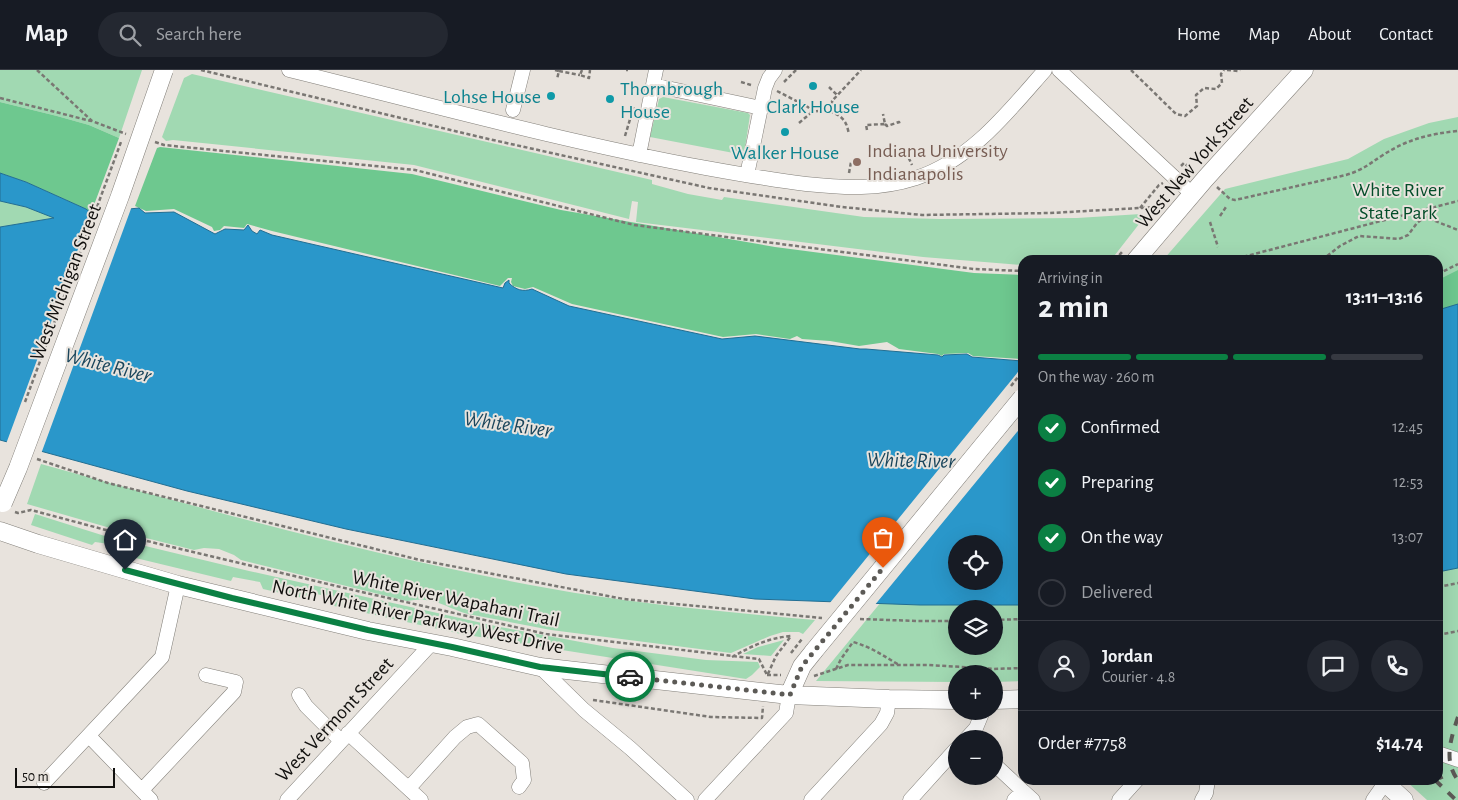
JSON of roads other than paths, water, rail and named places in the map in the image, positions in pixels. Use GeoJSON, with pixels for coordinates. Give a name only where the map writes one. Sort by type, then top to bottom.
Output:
{"type":"FeatureCollection","features":[{"type":"Feature","properties":{"kind":"main road","name":"West Michigan Street"},"geometry":{"type":"LineString","coordinates":[[1,505],[18,468],[120,196],[164,70]]}},
{"type":"Feature","properties":{"kind":"main road","name":"West New York Street"},"geometry":{"type":"LineString","coordinates":[[1140,255],[1192,194],[1304,70]]}},
{"type":"Feature","properties":{"kind":"main road"},"geometry":{"type":"LineString","coordinates":[[790,695],[802,666],[1018,403]]}},
{"type":"Feature","properties":{"kind":"main road","name":"North White River Parkway West Drive"},"geometry":{"type":"LineString","coordinates":[[0,531],[143,576],[178,585],[368,630],[540,667],[790,695],[948,700]]}},
{"type":"Feature","properties":{"kind":"main road"},"geometry":{"type":"LineString","coordinates":[[1003,700],[1018,699]]}},
{"type":"Feature","properties":{"kind":"main road"},"geometry":{"type":"LineString","coordinates":[[1388,785],[1404,800]]}},
{"type":"Feature","properties":{"kind":"street"},"geometry":{"type":"LineString","coordinates":[[288,70],[516,127],[639,155],[747,175],[851,188],[876,187],[916,178],[938,169],[972,147],[1001,119],[1045,70]]}},
{"type":"Feature","properties":{"kind":"street"},"geometry":{"type":"LineString","coordinates":[[513,110],[523,70]]}},
{"type":"Feature","properties":{"kind":"street"},"geometry":{"type":"LineString","coordinates":[[639,155],[656,70]]}},
{"type":"Feature","properties":{"kind":"street"},"geometry":{"type":"LineString","coordinates":[[747,175],[761,108],[762,86],[776,70]]}},
{"type":"Feature","properties":{"kind":"street"},"geometry":{"type":"LineString","coordinates":[[1059,70],[1192,194]]}},
{"type":"Feature","properties":{"kind":"street"},"geometry":{"type":"LineString","coordinates":[[653,85],[761,108]]}},
{"type":"Feature","properties":{"kind":"street"},"geometry":{"type":"LineString","coordinates":[[44,783],[162,657],[178,585]]}},
{"type":"Feature","properties":{"kind":"street","name":"West Vermont Street"},"geometry":{"type":"LineString","coordinates":[[287,800],[431,644]]}},
{"type":"Feature","properties":{"kind":"street"},"geometry":{"type":"LineString","coordinates":[[540,667],[584,710],[688,800]]}},
{"type":"Feature","properties":{"kind":"street"},"geometry":{"type":"LineString","coordinates":[[89,736],[146,795],[234,692],[236,682],[206,675]]}},
{"type":"Feature","properties":{"kind":"street"},"geometry":{"type":"LineString","coordinates":[[299,695],[306,706],[409,788],[421,800]]}},
{"type":"Feature","properties":{"kind":"street"},"geometry":{"type":"LineString","coordinates":[[705,800],[786,713],[790,695]]}},
{"type":"Feature","properties":{"kind":"street"},"geometry":{"type":"LineString","coordinates":[[812,800],[881,724],[887,713],[889,699]]}},
{"type":"Feature","properties":{"kind":"street"},"geometry":{"type":"LineString","coordinates":[[409,788],[455,737],[467,728],[478,724],[522,763],[524,780],[519,787]]}},
{"type":"Feature","properties":{"kind":"street"},"geometry":{"type":"LineString","coordinates":[[1443,755],[1458,760]]}},
{"type":"Feature","properties":{"kind":"street"},"geometry":{"type":"LineString","coordinates":[[910,800],[948,759]]}},
{"type":"Feature","properties":{"kind":"street"},"geometry":{"type":"LineString","coordinates":[[1003,774],[1024,797]]}},
{"type":"Feature","properties":{"kind":"street"},"geometry":{"type":"LineString","coordinates":[[1119,800],[1132,785]]}},
{"type":"Feature","properties":{"kind":"street"},"geometry":{"type":"LineString","coordinates":[[1202,800],[1207,785]]}},
{"type":"Feature","properties":{"kind":"street"},"geometry":{"type":"LineString","coordinates":[[1373,800],[1382,785]]}},
{"type":"Feature","properties":{"kind":"water","name":"White River"},"geometry":{"type":"Polygon","coordinates":[[[0,173],[26,182],[91,213],[139,208],[145,213],[174,212],[215,234],[225,229],[244,230],[248,225],[257,234],[260,230],[272,235],[503,288],[509,280],[509,283],[517,289],[532,289],[569,306],[722,339],[755,336],[860,349],[938,355],[942,357],[944,355],[967,354],[972,357],[1018,361],[1018,605],[1003,605],[1003,600],[948,600],[948,605],[920,605],[755,599],[566,574],[346,529],[187,491],[0,440],[0,227],[54,218],[26,207],[0,201],[0,173]]]}},
{"type":"Feature","properties":{"kind":"water"},"geometry":{"type":"Polygon","coordinates":[[[1458,304],[1458,568],[1443,571],[1443,308],[1458,304]]]}},
{"type":"Feature","properties":{"kind":"railway"},"geometry":{"type":"LineString","coordinates":[[1458,717],[1450,749],[1453,773],[1458,780]]}},
{"type":"Feature","properties":{"kind":"railway"},"geometry":{"type":"LineString","coordinates":[[1443,782],[1445,787]]}},
{"type":"Feature","properties":{"kind":"railway"},"geometry":{"type":"LineString","coordinates":[[1440,785],[1456,800]]}},
{"type":"Feature","properties":{"kind":"place","name":"Clark House"},"geometry":{"type":"Point","coordinates":[813,86]}},
{"type":"Feature","properties":{"kind":"place","name":"Lohse House"},"geometry":{"type":"Point","coordinates":[551,96]}},
{"type":"Feature","properties":{"kind":"place","name":"Thornbrough House"},"geometry":{"type":"Point","coordinates":[610,99]}},
{"type":"Feature","properties":{"kind":"place","name":"Walker House"},"geometry":{"type":"Point","coordinates":[785,132]}},
{"type":"Feature","properties":{"kind":"place","name":"Indiana University Indianapolis"},"geometry":{"type":"Point","coordinates":[857,162]}},
{"type":"Feature","properties":{"kind":"park label","name":"White River State Park"},"geometry":{"type":"Point","coordinates":[1398,200]}}]}
